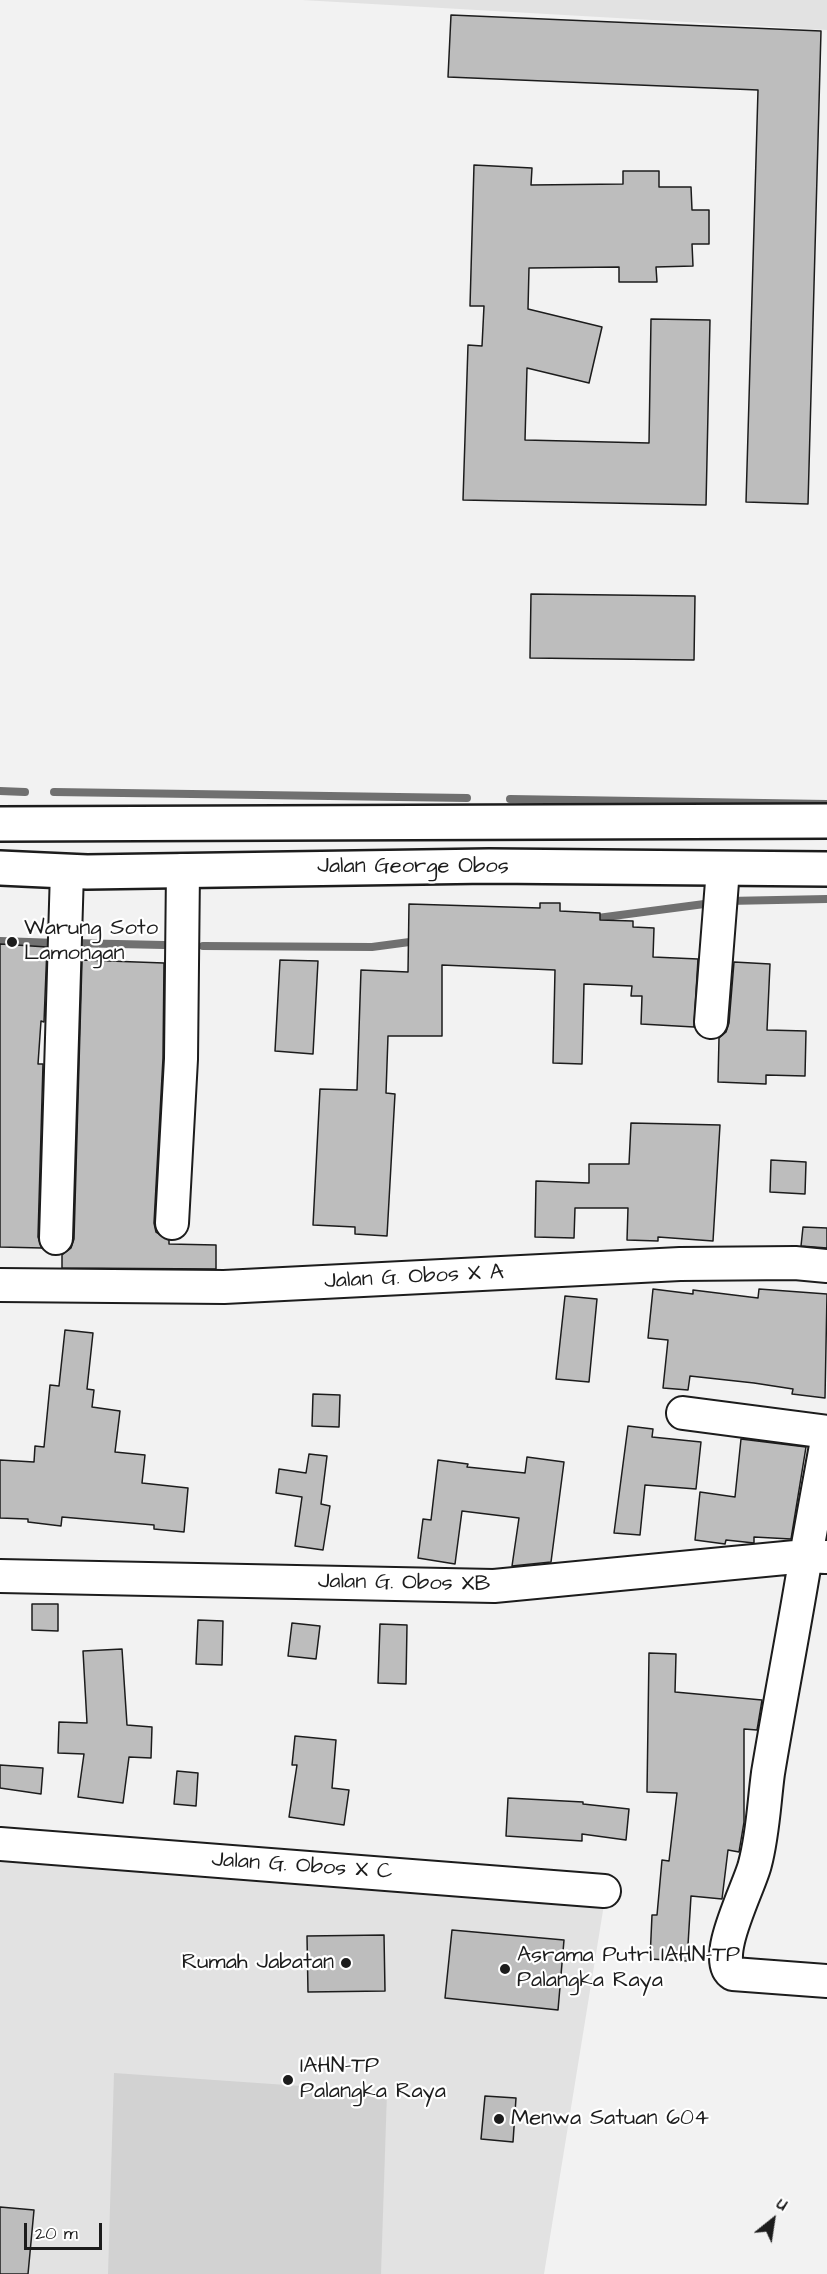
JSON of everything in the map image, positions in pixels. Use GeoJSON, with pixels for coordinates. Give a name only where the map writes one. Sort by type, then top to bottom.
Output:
{"type":"FeatureCollection","features":[{"type":"Feature","properties":{"kind":"main road","name":"Jalan George Obos"},"geometry":{"type":"LineString","coordinates":[[0,824],[827,821]]}},
{"type":"Feature","properties":{"kind":"main road","name":"Jalan George Obos"},"geometry":{"type":"LineString","coordinates":[[0,868],[67,871],[489,866],[827,869]]}},
{"type":"Feature","properties":{"kind":"street"},"geometry":{"type":"LineString","coordinates":[[711,1022],[723,869]]}},
{"type":"Feature","properties":{"kind":"street"},"geometry":{"type":"LineString","coordinates":[[172,1223],[181,1059],[183,870]]}},
{"type":"Feature","properties":{"kind":"street"},"geometry":{"type":"LineString","coordinates":[[56,1238],[67,871]]}},
{"type":"Feature","properties":{"kind":"street","name":"Jalan G. Obos X A"},"geometry":{"type":"LineString","coordinates":[[0,1285],[224,1287],[680,1264],[795,1263],[827,1266]]}},
{"type":"Feature","properties":{"kind":"street"},"geometry":{"type":"LineString","coordinates":[[683,1413],[827,1432]]}},
{"type":"Feature","properties":{"kind":"street"},"geometry":{"type":"LineString","coordinates":[[827,1440],[817,1557],[768,1774],[757,1857],[751,1882],[726,1944],[724,1963],[733,1974],[827,1981]]}},
{"type":"Feature","properties":{"kind":"street","name":"Jalan G. Obos XB"},"geometry":{"type":"LineString","coordinates":[[0,1576],[494,1586],[817,1557]]}},
{"type":"Feature","properties":{"kind":"street","name":"Jalan G. Obos X C"},"geometry":{"type":"LineString","coordinates":[[0,1844],[604,1891]]}},
{"type":"Feature","properties":{"kind":"shaded area"},"geometry":{"type":"Polygon","coordinates":[[[302,0],[827,0],[827,30],[302,0]]]}},
{"type":"Feature","properties":{"kind":"shaded area","name":"IAHN-TP Palangka Raya"},"geometry":{"type":"Polygon","coordinates":[[[0,1836],[607,1886],[544,2274],[0,2274],[0,1836]]]}},
{"type":"Feature","properties":{"kind":"shaded area"},"geometry":{"type":"Polygon","coordinates":[[[114,2073],[387,2092],[381,2274],[108,2274],[114,2073]]]}},
{"type":"Feature","properties":{"kind":"building"},"geometry":{"type":"Polygon","coordinates":[[[451,15],[821,31],[808,504],[746,502],[758,90],[448,77],[451,15]]]}},
{"type":"Feature","properties":{"kind":"building"},"geometry":{"type":"Polygon","coordinates":[[[474,165],[532,168],[531,185],[623,184],[623,171],[659,171],[659,187],[691,187],[692,210],[709,210],[709,244],[692,244],[693,266],[656,267],[657,282],[619,282],[619,267],[529,268],[528,309],[602,327],[589,383],[527,368],[525,440],[649,443],[651,319],[710,320],[706,505],[463,500],[468,345],[482,346],[484,306],[470,306],[474,165]]]}},
{"type":"Feature","properties":{"kind":"building"},"geometry":{"type":"Polygon","coordinates":[[[531,594],[695,596],[694,660],[530,658],[531,594]]]}},
{"type":"Feature","properties":{"kind":"building"},"geometry":{"type":"Polygon","coordinates":[[[540,903],[560,903],[560,911],[600,913],[600,920],[633,921],[633,927],[654,928],[653,957],[698,959],[694,1027],[641,1024],[642,996],[631,996],[632,986],[584,984],[582,1064],[553,1063],[555,970],[442,965],[442,1036],[388,1036],[386,1093],[395,1094],[387,1236],[355,1234],[355,1227],[313,1225],[320,1089],[357,1090],[361,970],[408,972],[409,904],[540,908],[540,903]]]}},
{"type":"Feature","properties":{"kind":"building"},"geometry":{"type":"Polygon","coordinates":[[[0,944],[47,947],[44,1022],[41,1021],[38,1064],[43,1064],[38,1237],[42,1248],[0,1247],[0,944]]]}},
{"type":"Feature","properties":{"kind":"building"},"geometry":{"type":"Polygon","coordinates":[[[82,960],[164,963],[163,1058],[154,1223],[156,1232],[169,1240],[169,1244],[216,1245],[216,1269],[62,1268],[62,1255],[71,1248],[74,1239],[82,960]]]}},
{"type":"Feature","properties":{"kind":"building"},"geometry":{"type":"Polygon","coordinates":[[[280,960],[318,961],[313,1054],[275,1051],[280,960]]]}},
{"type":"Feature","properties":{"kind":"building"},"geometry":{"type":"Polygon","coordinates":[[[734,962],[770,964],[767,1030],[806,1031],[805,1076],[766,1075],[766,1084],[718,1082],[719,1038],[726,1032],[729,1023],[734,962]]]}},
{"type":"Feature","properties":{"kind":"building"},"geometry":{"type":"Polygon","coordinates":[[[631,1123],[720,1125],[713,1241],[658,1237],[658,1241],[627,1240],[628,1208],[575,1208],[574,1238],[535,1237],[536,1181],[589,1183],[589,1164],[629,1164],[631,1123]]]}},
{"type":"Feature","properties":{"kind":"building"},"geometry":{"type":"Polygon","coordinates":[[[771,1160],[806,1162],[805,1194],[770,1192],[771,1160]]]}},
{"type":"Feature","properties":{"kind":"building"},"geometry":{"type":"Polygon","coordinates":[[[803,1227],[827,1228],[827,1248],[801,1246],[803,1227]]]}},
{"type":"Feature","properties":{"kind":"building"},"geometry":{"type":"Polygon","coordinates":[[[653,1289],[693,1294],[693,1290],[758,1298],[759,1289],[827,1294],[825,1398],[792,1394],[793,1389],[690,1376],[688,1390],[663,1388],[668,1340],[648,1338],[653,1289]]]}},
{"type":"Feature","properties":{"kind":"building"},"geometry":{"type":"Polygon","coordinates":[[[565,1296],[597,1299],[589,1382],[556,1379],[565,1296]]]}},
{"type":"Feature","properties":{"kind":"building"},"geometry":{"type":"Polygon","coordinates":[[[65,1330],[93,1333],[87,1389],[94,1390],[92,1407],[120,1411],[115,1452],[145,1455],[142,1483],[188,1488],[184,1532],[154,1529],[154,1525],[62,1517],[61,1526],[28,1522],[28,1519],[0,1518],[0,1460],[34,1462],[35,1446],[44,1447],[50,1385],[59,1386],[65,1330]]]}},
{"type":"Feature","properties":{"kind":"building"},"geometry":{"type":"Polygon","coordinates":[[[313,1394],[340,1395],[339,1427],[312,1426],[313,1394]]]}},
{"type":"Feature","properties":{"kind":"building"},"geometry":{"type":"Polygon","coordinates":[[[628,1426],[653,1429],[652,1437],[701,1442],[696,1489],[645,1485],[640,1535],[614,1533],[628,1426]]]}},
{"type":"Feature","properties":{"kind":"building"},"geometry":{"type":"Polygon","coordinates":[[[741,1439],[806,1447],[791,1539],[754,1537],[754,1543],[726,1540],[725,1544],[695,1540],[700,1492],[735,1497],[741,1439]]]}},
{"type":"Feature","properties":{"kind":"building"},"geometry":{"type":"Polygon","coordinates":[[[309,1454],[327,1456],[321,1504],[330,1506],[323,1550],[295,1546],[302,1497],[276,1493],[279,1469],[306,1473],[309,1454]]]}},
{"type":"Feature","properties":{"kind":"building"},"geometry":{"type":"Polygon","coordinates":[[[527,1457],[564,1462],[551,1562],[512,1566],[519,1518],[462,1511],[455,1564],[418,1558],[423,1519],[431,1520],[438,1460],[468,1464],[467,1467],[525,1473],[527,1457]]]}},
{"type":"Feature","properties":{"kind":"building"},"geometry":{"type":"Polygon","coordinates":[[[32,1604],[58,1604],[58,1631],[32,1630],[32,1604]]]}},
{"type":"Feature","properties":{"kind":"building"},"geometry":{"type":"Polygon","coordinates":[[[198,1620],[223,1621],[222,1665],[196,1664],[198,1620]]]}},
{"type":"Feature","properties":{"kind":"building"},"geometry":{"type":"Polygon","coordinates":[[[292,1623],[320,1626],[316,1659],[288,1656],[292,1623]]]}},
{"type":"Feature","properties":{"kind":"building"},"geometry":{"type":"Polygon","coordinates":[[[380,1624],[407,1625],[406,1684],[378,1683],[380,1624]]]}},
{"type":"Feature","properties":{"kind":"building"},"geometry":{"type":"Polygon","coordinates":[[[122,1649],[127,1725],[152,1727],[151,1758],[129,1757],[123,1803],[78,1797],[84,1754],[58,1753],[59,1722],[87,1723],[83,1651],[122,1649]]]}},
{"type":"Feature","properties":{"kind":"building"},"geometry":{"type":"Polygon","coordinates":[[[649,1653],[676,1654],[675,1692],[762,1700],[757,1730],[744,1729],[744,1822],[739,1852],[728,1850],[722,1899],[691,1896],[687,1961],[650,1959],[652,1915],[657,1915],[662,1860],[669,1861],[677,1793],[647,1792],[649,1653]]]}},
{"type":"Feature","properties":{"kind":"building"},"geometry":{"type":"Polygon","coordinates":[[[295,1736],[336,1740],[332,1788],[349,1790],[344,1825],[289,1817],[297,1765],[292,1765],[295,1736]]]}},
{"type":"Feature","properties":{"kind":"building"},"geometry":{"type":"Polygon","coordinates":[[[0,1765],[43,1768],[41,1794],[0,1788],[0,1765]]]}},
{"type":"Feature","properties":{"kind":"building"},"geometry":{"type":"Polygon","coordinates":[[[177,1771],[198,1773],[196,1806],[174,1804],[177,1771]]]}},
{"type":"Feature","properties":{"kind":"building"},"geometry":{"type":"Polygon","coordinates":[[[508,1798],[583,1802],[583,1804],[629,1809],[626,1840],[582,1834],[582,1841],[506,1836],[508,1798]]]}},
{"type":"Feature","properties":{"kind":"building","name":"Asrama Putri IAHN-TP Palangka Raya"},"geometry":{"type":"Polygon","coordinates":[[[452,1930],[564,1940],[558,2010],[445,1998],[452,1930]]]}},
{"type":"Feature","properties":{"kind":"building","name":"Rumah Jabatan"},"geometry":{"type":"Polygon","coordinates":[[[384,1935],[385,1991],[308,1992],[307,1936],[384,1935]]]}},
{"type":"Feature","properties":{"kind":"building","name":"Menwa Satuan 604"},"geometry":{"type":"Polygon","coordinates":[[[485,2096],[516,2098],[513,2142],[481,2139],[485,2096]]]}},
{"type":"Feature","properties":{"kind":"building"},"geometry":{"type":"Polygon","coordinates":[[[0,2207],[34,2210],[28,2274],[0,2274],[0,2207]]]}},
{"type":"Feature","properties":{"kind":"waterway"},"geometry":{"type":"LineString","coordinates":[[0,791],[25,792]]}},
{"type":"Feature","properties":{"kind":"waterway"},"geometry":{"type":"LineString","coordinates":[[54,792],[467,798]]}},
{"type":"Feature","properties":{"kind":"waterway"},"geometry":{"type":"LineString","coordinates":[[510,799],[827,804]]}},
{"type":"Feature","properties":{"kind":"waterway"},"geometry":{"type":"LineString","coordinates":[[727,901],[827,899]]}},
{"type":"Feature","properties":{"kind":"waterway"},"geometry":{"type":"LineString","coordinates":[[590,919],[712,903]]}},
{"type":"Feature","properties":{"kind":"waterway"},"geometry":{"type":"LineString","coordinates":[[0,941],[58,943]]}},
{"type":"Feature","properties":{"kind":"waterway"},"geometry":{"type":"LineString","coordinates":[[203,946],[372,947],[417,941]]}},
{"type":"Feature","properties":{"kind":"waterway"},"geometry":{"type":"LineString","coordinates":[[70,943],[164,945]]}},
{"type":"Feature","properties":{"kind":"place","name":"Warung Soto Lamongan"},"geometry":{"type":"Point","coordinates":[12,942]}},
{"type":"Feature","properties":{"kind":"place","name":"Rumah Jabatan"},"geometry":{"type":"Point","coordinates":[346,1963]}},
{"type":"Feature","properties":{"kind":"place","name":"Asrama Putri IAHN-TP Palangka Raya"},"geometry":{"type":"Point","coordinates":[505,1969]}},
{"type":"Feature","properties":{"kind":"place","name":"IAHN-TP Palangka Raya"},"geometry":{"type":"Point","coordinates":[288,2080]}},
{"type":"Feature","properties":{"kind":"place","name":"Menwa Satuan 604"},"geometry":{"type":"Point","coordinates":[499,2119]}}]}
